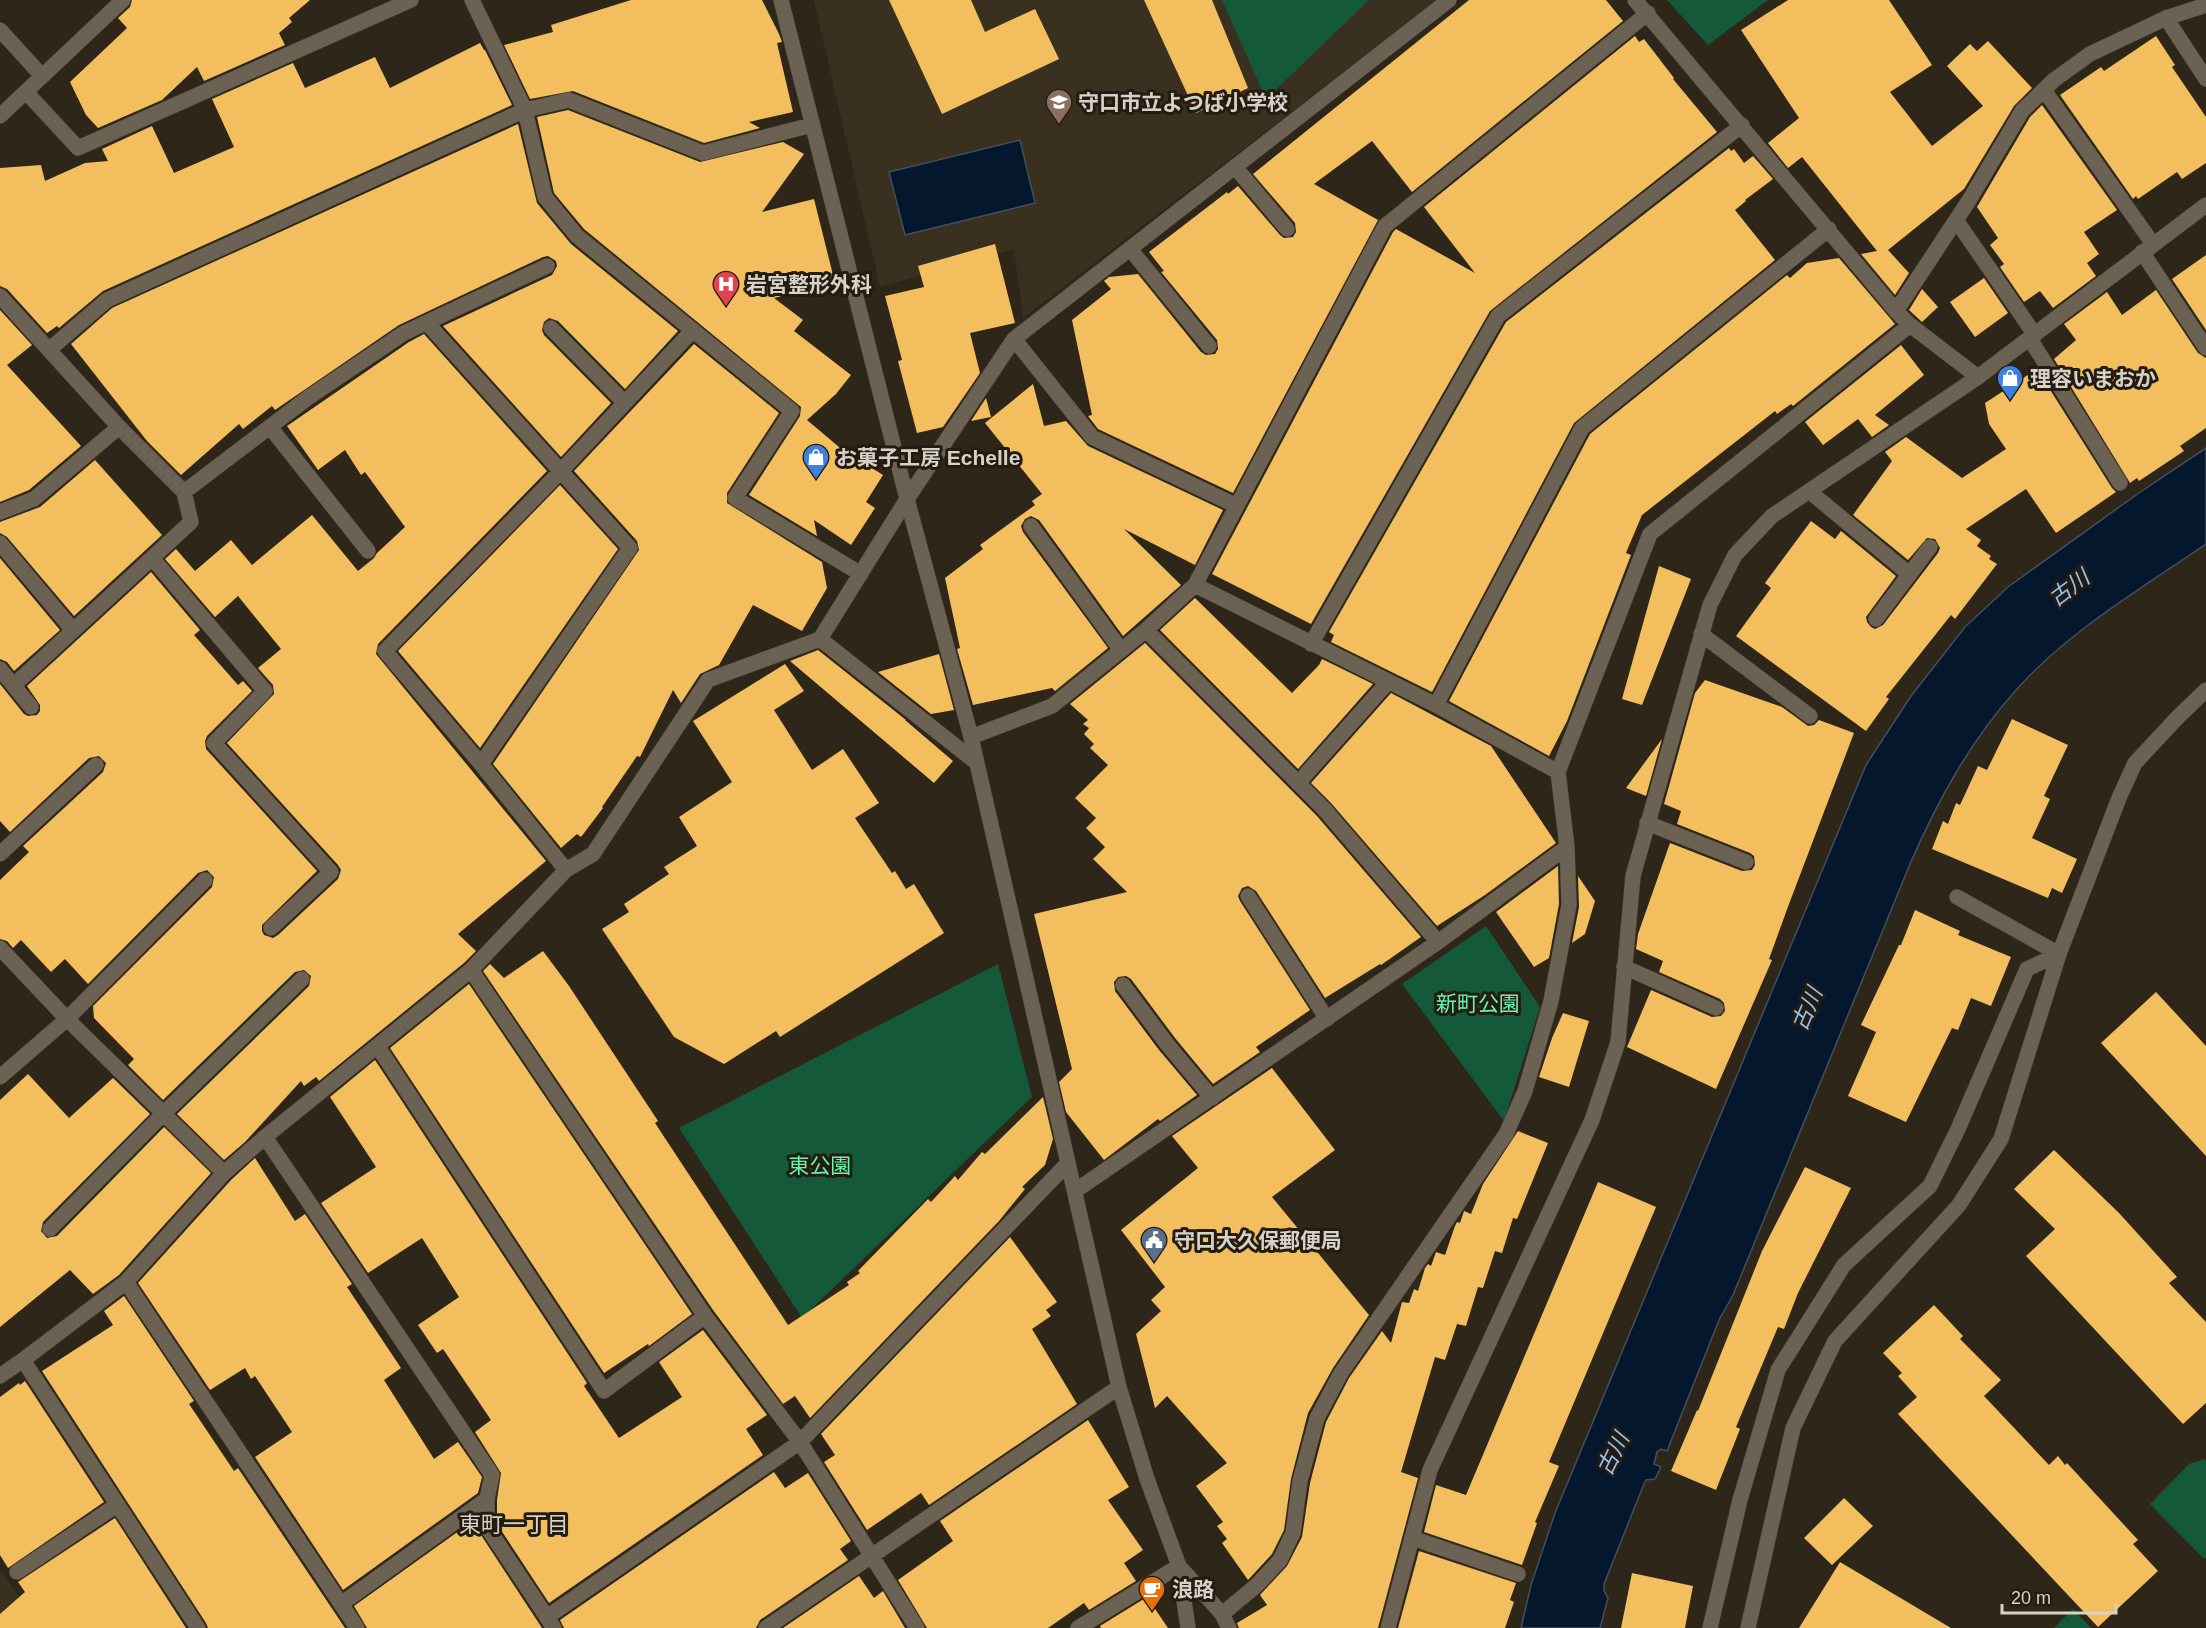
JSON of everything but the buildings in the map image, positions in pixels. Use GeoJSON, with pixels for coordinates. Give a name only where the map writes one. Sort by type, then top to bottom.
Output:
{"type":"FeatureCollection","features":[{"type":"Feature","properties":{"kind":"street"},"geometry":{"type":"LineString","coordinates":[[0,116],[123,0]]}},
{"type":"Feature","properties":{"kind":"street"},"geometry":{"type":"LineString","coordinates":[[26,92],[78,148],[411,0]]}},
{"type":"Feature","properties":{"kind":"street"},"geometry":{"type":"LineString","coordinates":[[472,0],[525,110],[545,197],[577,236],[792,411],[735,498],[861,574]]}},
{"type":"Feature","properties":{"kind":"street"},"geometry":{"type":"LineString","coordinates":[[781,0],[907,499],[971,737],[1119,1387],[1179,1566],[1188,1628]]}},
{"type":"Feature","properties":{"kind":"street"},"geometry":{"type":"LineString","coordinates":[[0,1376],[126,1282],[224,1173],[471,970],[566,870],[593,854],[708,680],[820,639],[907,499],[1014,339],[1449,0]]}},
{"type":"Feature","properties":{"kind":"street"},"geometry":{"type":"LineString","coordinates":[[1635,0],[1896,310],[1910,325],[1978,377]]}},
{"type":"Feature","properties":{"kind":"street"},"geometry":{"type":"LineString","coordinates":[[1896,310],[1956,220],[2022,111],[2054,80],[2090,54],[2166,18],[2206,5]]}},
{"type":"Feature","properties":{"kind":"street"},"geometry":{"type":"LineString","coordinates":[[971,737],[1052,706],[1146,630],[1195,585],[1385,226],[1648,13]]}},
{"type":"Feature","properties":{"kind":"street"},"geometry":{"type":"LineString","coordinates":[[2166,18],[2206,79]]}},
{"type":"Feature","properties":{"kind":"street"},"geometry":{"type":"LineString","coordinates":[[0,30],[42,76]]}},
{"type":"Feature","properties":{"kind":"street"},"geometry":{"type":"LineString","coordinates":[[2044,90],[2148,248],[2206,348]]}},
{"type":"Feature","properties":{"kind":"street"},"geometry":{"type":"LineString","coordinates":[[50,349],[107,300],[525,110],[569,100],[703,153],[812,125]]}},
{"type":"Feature","properties":{"kind":"street"},"geometry":{"type":"LineString","coordinates":[[1311,644],[1498,316],[1742,125]]}},
{"type":"Feature","properties":{"kind":"street"},"geometry":{"type":"LineString","coordinates":[[1235,167],[1287,229]]}},
{"type":"Feature","properties":{"kind":"street"},"geometry":{"type":"LineString","coordinates":[[1388,1628],[1430,1470],[1592,1120],[1617,1042],[1633,876],[1710,605],[1735,555],[1772,516],[1978,377],[2206,205]]}},
{"type":"Feature","properties":{"kind":"street"},"geometry":{"type":"LineString","coordinates":[[1956,220],[2032,337],[2120,483]]}},
{"type":"Feature","properties":{"kind":"street"},"geometry":{"type":"LineString","coordinates":[[1436,705],[1582,428],[1829,229]]}},
{"type":"Feature","properties":{"kind":"street"},"geometry":{"type":"LineString","coordinates":[[1130,249],[1209,346]]}},
{"type":"Feature","properties":{"kind":"street"},"geometry":{"type":"LineString","coordinates":[[184,492],[309,397],[404,333],[547,266]]}},
{"type":"Feature","properties":{"kind":"street"},"geometry":{"type":"LineString","coordinates":[[0,296],[119,427],[184,492],[191,522],[14,685]]}},
{"type":"Feature","properties":{"kind":"street"},"geometry":{"type":"LineString","coordinates":[[427,323],[630,548],[481,764]]}},
{"type":"Feature","properties":{"kind":"street"},"geometry":{"type":"LineString","coordinates":[[1179,1566],[1225,1621],[1280,1560],[1293,1533],[1300,1481],[1317,1418],[1341,1373],[1506,1134],[1525,1091],[1551,1001],[1569,905],[1567,847],[1558,772],[1650,534],[1910,325]]}},
{"type":"Feature","properties":{"kind":"street"},"geometry":{"type":"LineString","coordinates":[[551,328],[624,402]]}},
{"type":"Feature","properties":{"kind":"street"},"geometry":{"type":"LineString","coordinates":[[566,870],[481,764],[385,651],[560,472],[692,331]]}},
{"type":"Feature","properties":{"kind":"street"},"geometry":{"type":"LineString","coordinates":[[1014,339],[1092,437],[1237,506]]}},
{"type":"Feature","properties":{"kind":"street"},"geometry":{"type":"LineString","coordinates":[[0,512],[34,499],[119,427]]}},
{"type":"Feature","properties":{"kind":"street"},"geometry":{"type":"LineString","coordinates":[[270,427],[368,551]]}},
{"type":"Feature","properties":{"kind":"street"},"geometry":{"type":"LineString","coordinates":[[1809,490],[1909,574]]}},
{"type":"Feature","properties":{"kind":"street"},"geometry":{"type":"LineString","coordinates":[[1031,526],[1121,650]]}},
{"type":"Feature","properties":{"kind":"street"},"geometry":{"type":"LineString","coordinates":[[0,543],[74,630]]}},
{"type":"Feature","properties":{"kind":"street"},"geometry":{"type":"LineString","coordinates":[[1876,619],[1930,547]]}},
{"type":"Feature","properties":{"kind":"street"},"geometry":{"type":"LineString","coordinates":[[152,558],[265,692],[214,743],[331,872],[271,928]]}},
{"type":"Feature","properties":{"kind":"street"},"geometry":{"type":"LineString","coordinates":[[1195,585],[1436,705],[1558,772]]}},
{"type":"Feature","properties":{"kind":"street"},"geometry":{"type":"LineString","coordinates":[[1146,630],[1324,809],[1438,942]]}},
{"type":"Feature","properties":{"kind":"street"},"geometry":{"type":"LineString","coordinates":[[1701,634],[1810,716]]}},
{"type":"Feature","properties":{"kind":"street"},"geometry":{"type":"LineString","coordinates":[[820,639],[977,763]]}},
{"type":"Feature","properties":{"kind":"street"},"geometry":{"type":"LineString","coordinates":[[0,669],[31,706]]}},
{"type":"Feature","properties":{"kind":"street"},"geometry":{"type":"LineString","coordinates":[[1298,783],[1388,682]]}},
{"type":"Feature","properties":{"kind":"street"},"geometry":{"type":"LineString","coordinates":[[1748,1628],[1793,1428],[1835,1341],[1959,1205],[2001,1139],[2059,954],[2119,798],[2135,763],[2206,690]]}},
{"type":"Feature","properties":{"kind":"street"},"geometry":{"type":"LineString","coordinates":[[0,854],[96,765]]}},
{"type":"Feature","properties":{"kind":"street"},"geometry":{"type":"LineString","coordinates":[[1647,824],[1746,862]]}},
{"type":"Feature","properties":{"kind":"street"},"geometry":{"type":"LineString","coordinates":[[1075,1191],[1438,942],[1567,847]]}},
{"type":"Feature","properties":{"kind":"street"},"geometry":{"type":"LineString","coordinates":[[0,1077],[67,1019],[205,880]]}},
{"type":"Feature","properties":{"kind":"street"},"geometry":{"type":"LineString","coordinates":[[1248,896],[1327,1019]]}},
{"type":"Feature","properties":{"kind":"street"},"geometry":{"type":"LineString","coordinates":[[1957,897],[2059,954]]}},
{"type":"Feature","properties":{"kind":"street"},"geometry":{"type":"LineString","coordinates":[[0,948],[67,1019],[224,1173]]}},
{"type":"Feature","properties":{"kind":"street"},"geometry":{"type":"LineString","coordinates":[[1710,1628],[1740,1500],[1778,1370],[1844,1266],[1930,1186],[1958,1129],[2027,969],[2059,954]]}},
{"type":"Feature","properties":{"kind":"street"},"geometry":{"type":"LineString","coordinates":[[1624,967],[1716,1008]]}},
{"type":"Feature","properties":{"kind":"street"},"geometry":{"type":"LineString","coordinates":[[471,970],[705,1316],[800,1442],[917,1628]]}},
{"type":"Feature","properties":{"kind":"street"},"geometry":{"type":"LineString","coordinates":[[50,1229],[163,1114],[302,979]]}},
{"type":"Feature","properties":{"kind":"street"},"geometry":{"type":"LineString","coordinates":[[1123,985],[1167,1044],[1212,1098]]}},
{"type":"Feature","properties":{"kind":"street"},"geometry":{"type":"LineString","coordinates":[[378,1047],[604,1391],[705,1316]]}},
{"type":"Feature","properties":{"kind":"street"},"geometry":{"type":"LineString","coordinates":[[265,1137],[492,1475],[487,1499],[487,1527],[550,1623],[800,1442],[1068,1163]]}},
{"type":"Feature","properties":{"kind":"street"},"geometry":{"type":"LineString","coordinates":[[126,1282],[357,1628]]}},
{"type":"Feature","properties":{"kind":"street"},"geometry":{"type":"LineString","coordinates":[[23,1360],[198,1628]]}},
{"type":"Feature","properties":{"kind":"street"},"geometry":{"type":"LineString","coordinates":[[766,1628],[1119,1387]]}},
{"type":"Feature","properties":{"kind":"street"},"geometry":{"type":"LineString","coordinates":[[341,1604],[487,1499]]}},
{"type":"Feature","properties":{"kind":"street"},"geometry":{"type":"LineString","coordinates":[[17,1572],[117,1505]]}},
{"type":"Feature","properties":{"kind":"street"},"geometry":{"type":"LineString","coordinates":[[1412,1538],[1518,1574]]}},
{"type":"Feature","properties":{"kind":"street"},"geometry":{"type":"LineString","coordinates":[[1078,1628],[1179,1566]]}},
{"type":"Feature","properties":{"kind":"shaded area","name":"守口市立よつば小学校"},"geometry":{"type":"Polygon","coordinates":[[[814,0],[1437,0],[1023,318],[1014,249],[880,287],[814,0]]]}},
{"type":"Feature","properties":{"kind":"shaded area"},"geometry":{"type":"Polygon","coordinates":[[[0,1569],[17,1594],[58,1622],[0,1628],[0,1569]]]}},
{"type":"Feature","properties":{"kind":"green space"},"geometry":{"type":"Polygon","coordinates":[[[1222,0],[1369,0],[1266,99],[1222,0]]]}},
{"type":"Feature","properties":{"kind":"green space"},"geometry":{"type":"Polygon","coordinates":[[[1667,0],[1768,0],[1708,45],[1667,0]]]}},
{"type":"Feature","properties":{"kind":"green space","name":"新町公園"},"geometry":{"type":"Polygon","coordinates":[[[1486,926],[1540,1007],[1504,1121],[1402,984],[1486,926]]]}},
{"type":"Feature","properties":{"kind":"green space","name":"東公園"},"geometry":{"type":"Polygon","coordinates":[[[998,964],[1032,1097],[802,1318],[679,1128],[998,964]]]}},
{"type":"Feature","properties":{"kind":"green space"},"geometry":{"type":"Polygon","coordinates":[[[2204,1459],[2206,1462],[2206,1557],[2204,1559],[2150,1504],[2189,1464],[2204,1459]]]}},
{"type":"Feature","properties":{"kind":"green space"},"geometry":{"type":"Polygon","coordinates":[[[2073,1609],[2091,1628],[2054,1628],[2073,1609]]]}},
{"type":"Feature","properties":{"kind":"water"},"geometry":{"type":"Polygon","coordinates":[[[1020,140],[1035,203],[905,235],[889,172],[1020,140]]]}},
{"type":"Feature","properties":{"kind":"water","name":"古川"},"geometry":{"type":"Polygon","coordinates":[[[2206,448],[2206,544],[2107,611],[2038,668],[2017,689],[1984,729],[1956,772],[1932,817],[1910,864],[1733,1295],[1719,1320],[1667,1451],[1661,1449],[1657,1452],[1654,1464],[1661,1467],[1655,1479],[1646,1480],[1644,1484],[1604,1584],[1604,1591],[1608,1598],[1600,1628],[1521,1628],[1531,1585],[1555,1513],[1866,765],[1911,696],[1965,627],[2008,587],[2206,448]]]}},
{"type":"Feature","properties":{"kind":"place","name":"守口市立よつば小学校"},"geometry":{"type":"Point","coordinates":[1059,125]}},
{"type":"Feature","properties":{"kind":"place","name":"岩宮整形外科"},"geometry":{"type":"Point","coordinates":[726,307]}},
{"type":"Feature","properties":{"kind":"place","name":"理容いまおか"},"geometry":{"type":"Point","coordinates":[2010,401]}},
{"type":"Feature","properties":{"kind":"place","name":"お菓子工房 Echelle"},"geometry":{"type":"Point","coordinates":[816,480]}},
{"type":"Feature","properties":{"kind":"place","name":"守口大久保郵便局"},"geometry":{"type":"Point","coordinates":[1154,1263]}},
{"type":"Feature","properties":{"kind":"place","name":"浪路"},"geometry":{"type":"Point","coordinates":[1152,1612]}},
{"type":"Feature","properties":{"kind":"district","name":"東町一丁目"},"geometry":{"type":"Point","coordinates":[514,1524]}}]}
